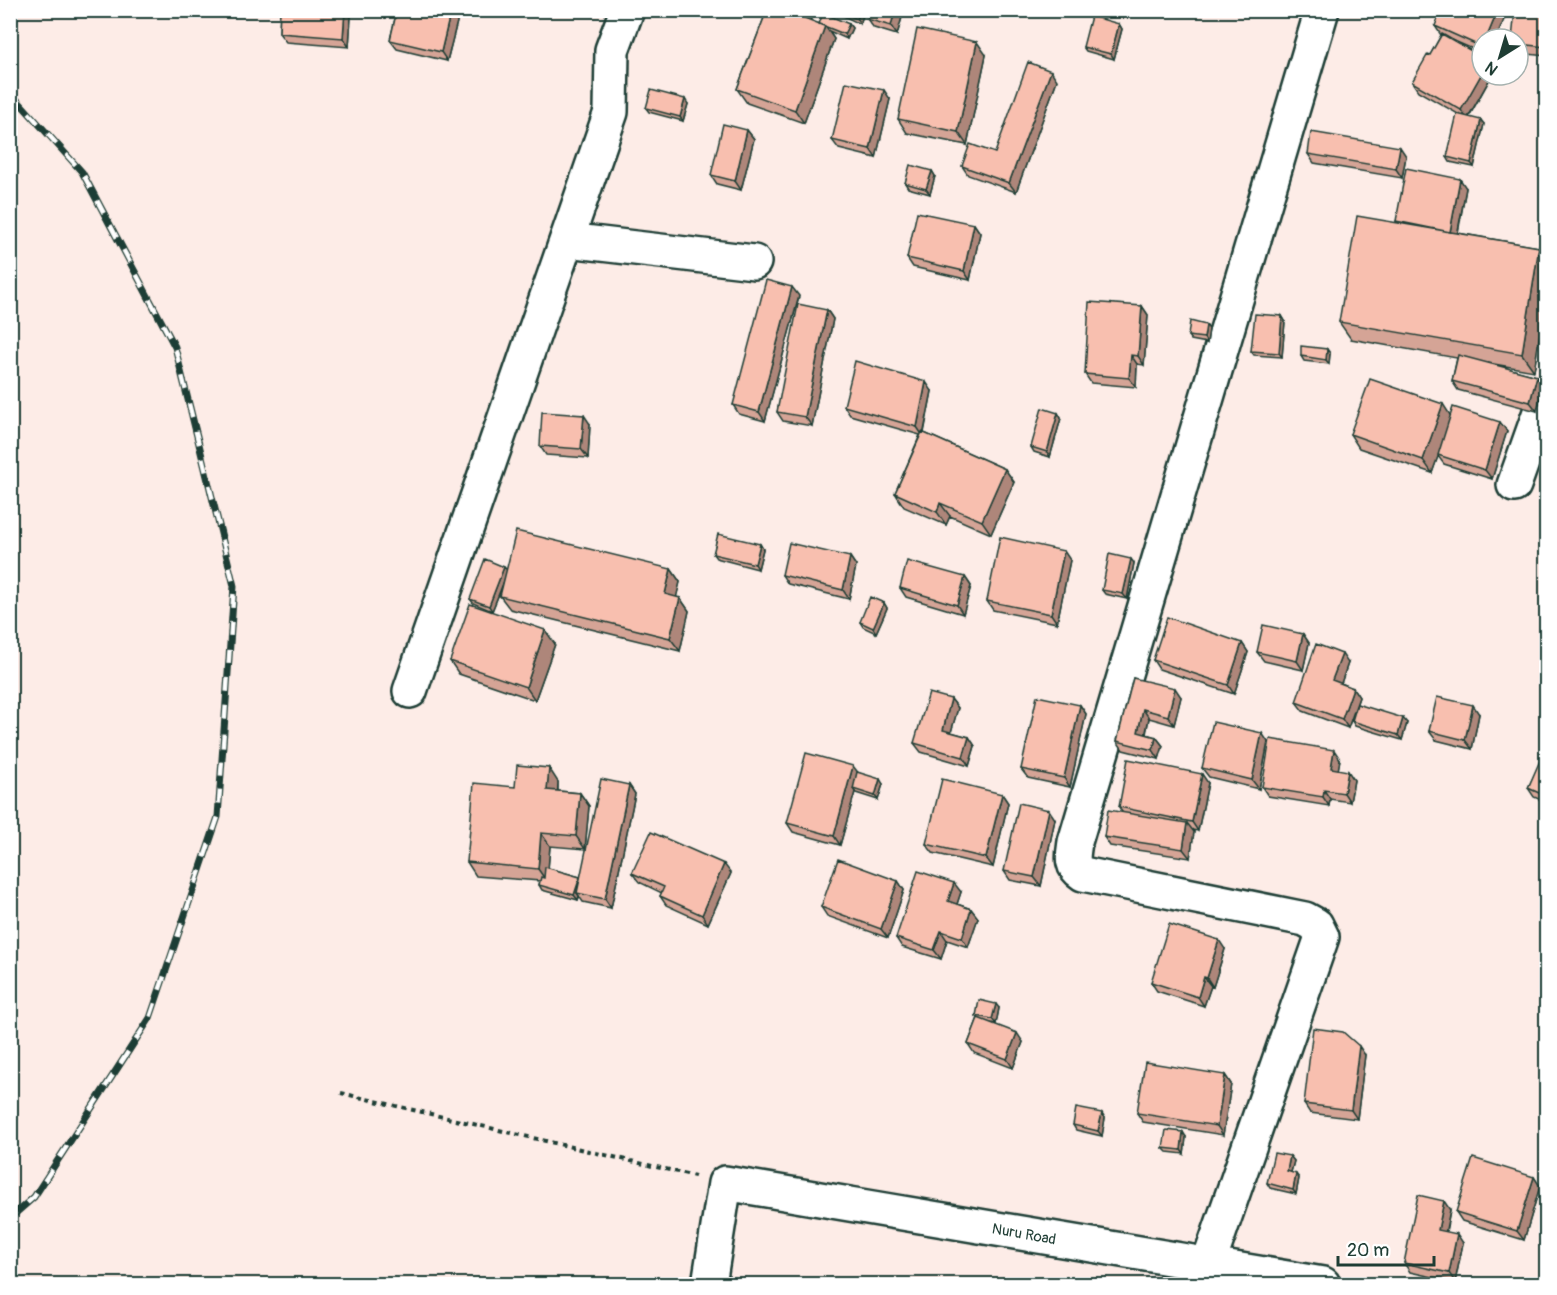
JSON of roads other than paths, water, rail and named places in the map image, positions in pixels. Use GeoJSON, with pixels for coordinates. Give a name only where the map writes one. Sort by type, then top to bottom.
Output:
{"type":"FeatureCollection","features":[{"type":"Feature","properties":{"kind":"street"},"geometry":{"type":"LineString","coordinates":[[411,691],[611,112],[612,50],[627,10]]}},
{"type":"Feature","properties":{"kind":"street"},"geometry":{"type":"LineString","coordinates":[[1208,1265],[1322,937],[1316,925],[1305,919],[1083,874],[1076,869],[1072,860],[1075,842],[1322,10]]}},
{"type":"Feature","properties":{"kind":"street"},"geometry":{"type":"LineString","coordinates":[[567,240],[754,261]]}},
{"type":"Feature","properties":{"kind":"street"},"geometry":{"type":"LineString","coordinates":[[1514,485],[1546,395]]}},
{"type":"Feature","properties":{"kind":"street","name":"Nuru Road"},"geometry":{"type":"LineString","coordinates":[[709,1284],[725,1183],[1323,1284]]}},
{"type":"Feature","properties":{"kind":"railway"},"geometry":{"type":"LineString","coordinates":[[10,92],[82,172],[175,347],[234,586],[218,817],[150,1018],[34,1197],[10,1218]]}}]}
